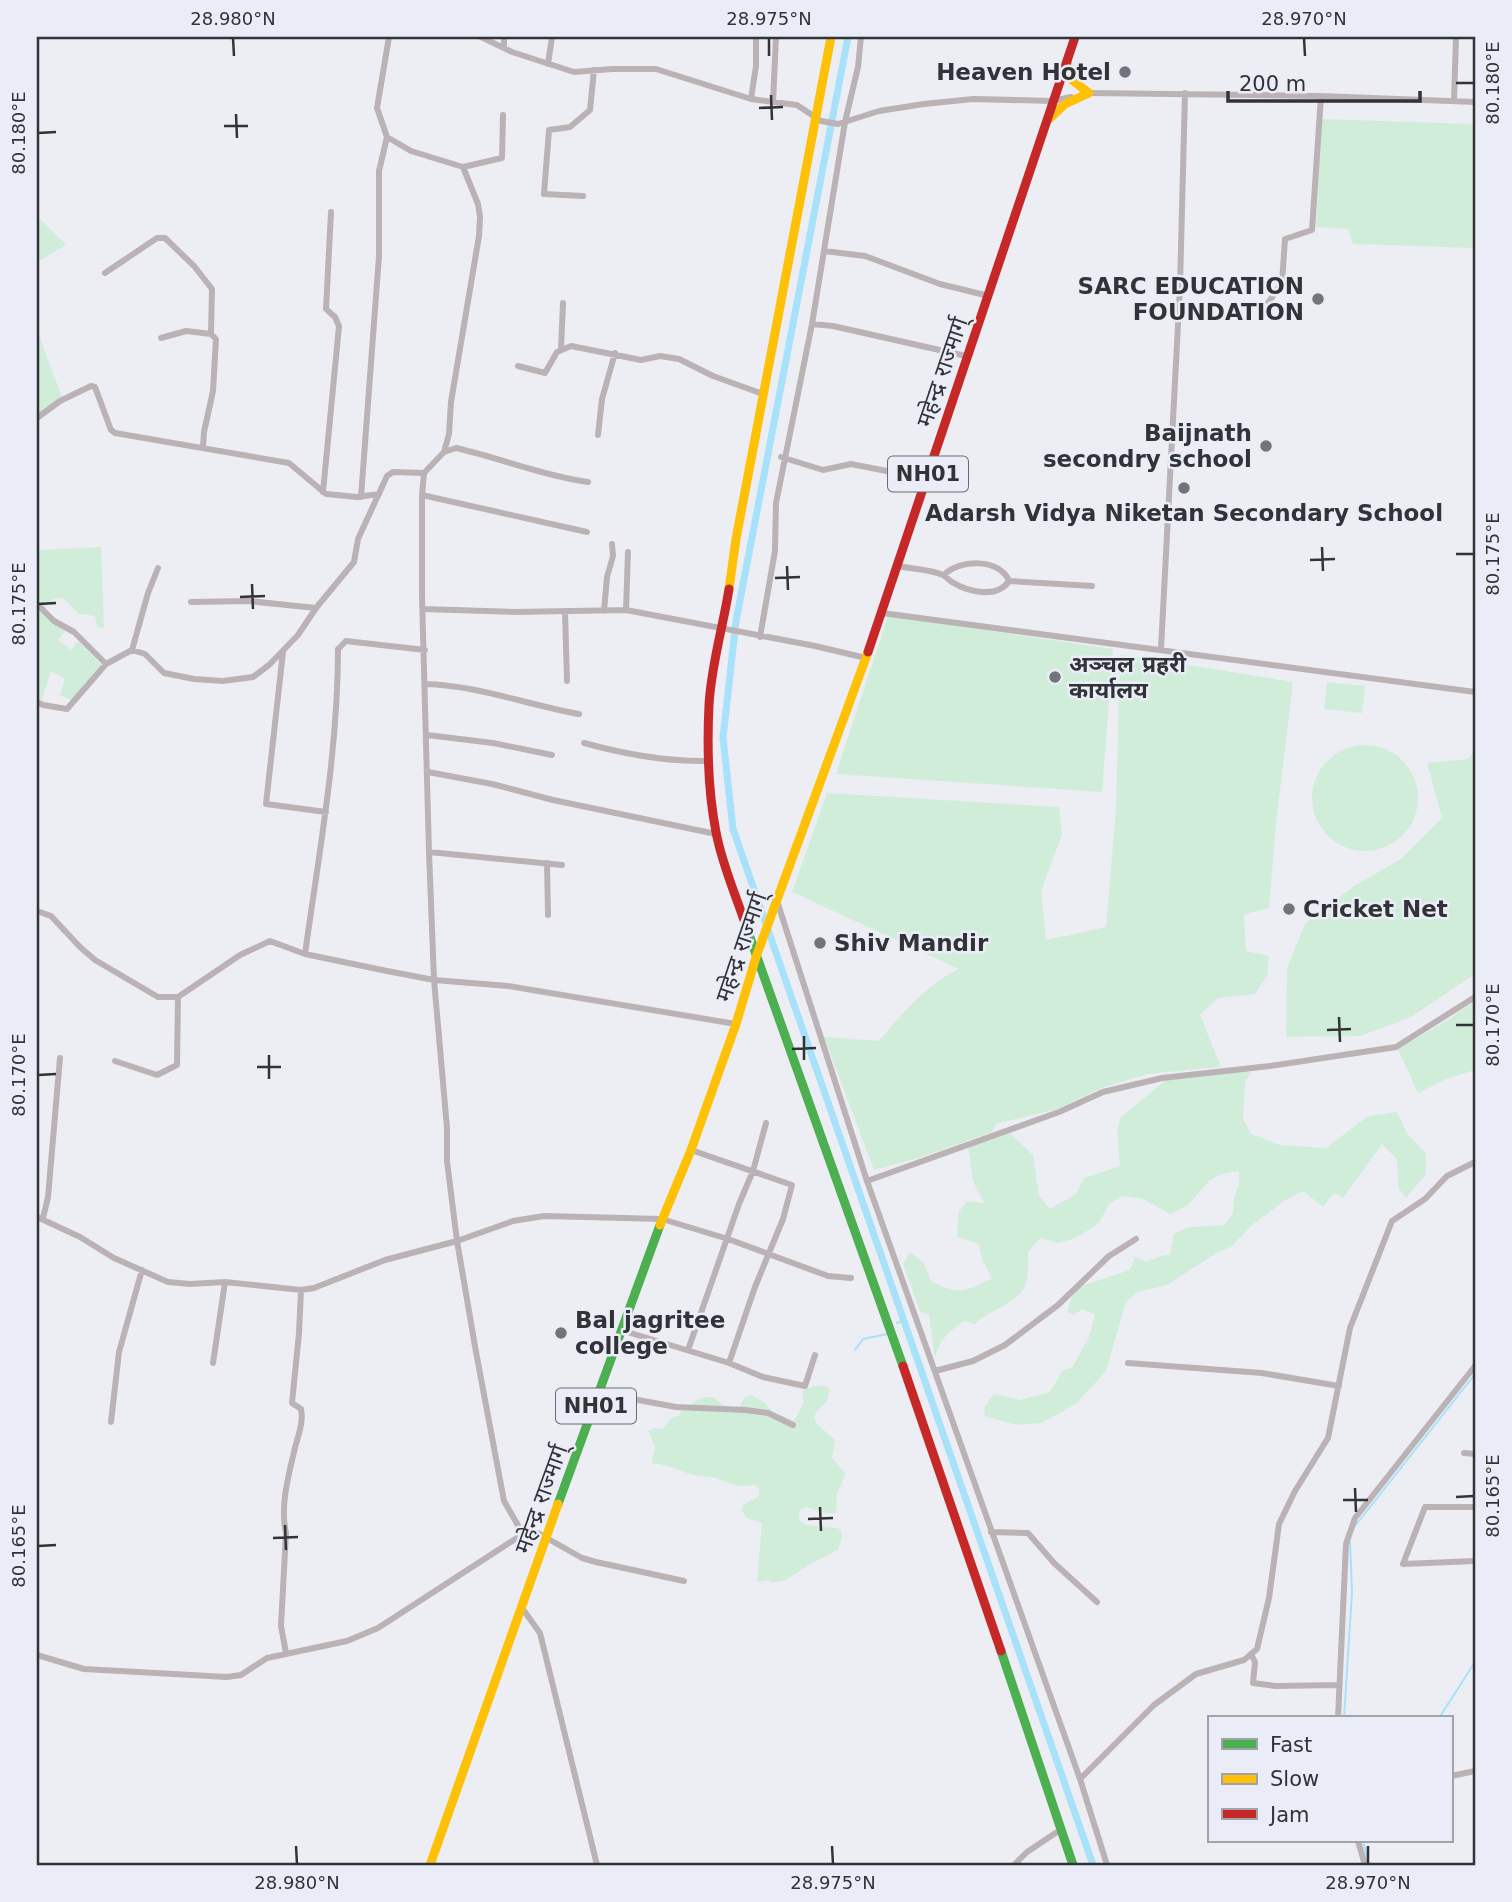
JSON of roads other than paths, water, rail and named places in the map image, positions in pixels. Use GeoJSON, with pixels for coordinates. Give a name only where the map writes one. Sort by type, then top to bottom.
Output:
{"type":"FeatureCollection","features":[{"type":"Feature","properties":{"kind":"main road"},"geometry":{"type":"LineString","coordinates":[[831,37],[736,539],[726,629],[713,670],[709,705],[710,761],[716,834],[756,957],[885,1314],[1073,1865]]}},
{"type":"Feature","properties":{"kind":"main road","name":"महेन्द्र राज्मार्ग्"},"geometry":{"type":"LineString","coordinates":[[430,1865],[662,1219],[691,1150],[736,1024],[756,957],[882,613],[965,356],[989,296],[1074,37]]}},
{"type":"Feature","properties":{"kind":"main road"},"geometry":{"type":"LineString","coordinates":[[1044,123],[1065,104],[1089,93],[1072,80],[1066,59]]}},
{"type":"Feature","properties":{"kind":"street"},"geometry":{"type":"LineString","coordinates":[[361,497],[379,256],[379,171],[387,137],[377,108],[389,37]]}},
{"type":"Feature","properties":{"kind":"street"},"geometry":{"type":"LineString","coordinates":[[481,37],[504,48],[574,72],[656,69],[751,99],[797,105],[826,122],[842,123],[879,111],[925,104],[973,99],[1052,101],[1089,93],[1321,96],[1475,102]]}},
{"type":"Feature","properties":{"kind":"street"},"geometry":{"type":"LineString","coordinates":[[504,37],[504,48]]}},
{"type":"Feature","properties":{"kind":"street"},"geometry":{"type":"LineString","coordinates":[[548,64],[552,37]]}},
{"type":"Feature","properties":{"kind":"street"},"geometry":{"type":"LineString","coordinates":[[751,99],[757,37]]}},
{"type":"Feature","properties":{"kind":"street"},"geometry":{"type":"LineString","coordinates":[[774,102],[776,37]]}},
{"type":"Feature","properties":{"kind":"street"},"geometry":{"type":"LineString","coordinates":[[760,637],[775,551],[776,503],[783,458],[812,324],[842,123],[858,67],[861,37]]}},
{"type":"Feature","properties":{"kind":"street"},"geometry":{"type":"LineString","coordinates":[[1454,101],[1456,37]]}},
{"type":"Feature","properties":{"kind":"street"},"geometry":{"type":"LineString","coordinates":[[583,196],[544,194],[546,156],[549,130],[570,127],[590,110],[594,70]]}},
{"type":"Feature","properties":{"kind":"street"},"geometry":{"type":"LineString","coordinates":[[1161,649],[1180,286],[1185,93]]}},
{"type":"Feature","properties":{"kind":"street"},"geometry":{"type":"LineString","coordinates":[[1265,307],[1282,283],[1285,240],[1312,230],[1321,96]]}},
{"type":"Feature","properties":{"kind":"street"},"geometry":{"type":"LineString","coordinates":[[387,137],[411,151],[463,167],[502,158],[503,115]]}},
{"type":"Feature","properties":{"kind":"street"},"geometry":{"type":"LineString","coordinates":[[444,452],[479,236],[478,204],[463,167]]}},
{"type":"Feature","properties":{"kind":"street"},"geometry":{"type":"LineString","coordinates":[[323,492],[339,326],[335,317],[326,309],[331,212]]}},
{"type":"Feature","properties":{"kind":"street"},"geometry":{"type":"LineString","coordinates":[[105,273],[157,238],[165,238],[194,265],[212,289],[211,334]]}},
{"type":"Feature","properties":{"kind":"street"},"geometry":{"type":"LineString","coordinates":[[824,251],[865,256],[940,284],[989,296]]}},
{"type":"Feature","properties":{"kind":"street"},"geometry":{"type":"LineString","coordinates":[[561,349],[563,303]]}},
{"type":"Feature","properties":{"kind":"street"},"geometry":{"type":"LineString","coordinates":[[812,324],[833,326],[965,356]]}},
{"type":"Feature","properties":{"kind":"street"},"geometry":{"type":"LineString","coordinates":[[161,338],[186,331],[211,334],[216,339],[213,391],[203,448]]}},
{"type":"Feature","properties":{"kind":"street"},"geometry":{"type":"LineString","coordinates":[[518,366],[545,373],[557,352],[571,346],[641,360],[660,356],[679,359],[713,376],[763,394]]}},
{"type":"Feature","properties":{"kind":"street"},"geometry":{"type":"LineString","coordinates":[[598,435],[602,399],[615,353]]}},
{"type":"Feature","properties":{"kind":"street"},"geometry":{"type":"LineString","coordinates":[[37,418],[60,401],[92,386],[95,387],[111,430],[115,433],[289,463],[323,492],[336,496],[361,497],[379,494]]}},
{"type":"Feature","properties":{"kind":"street"},"geometry":{"type":"LineString","coordinates":[[523,1534],[504,1501],[457,1241],[447,1161],[447,1128],[434,980],[429,852],[422,495],[424,473],[444,452],[456,448],[535,468],[565,479],[588,482]]}},
{"type":"Feature","properties":{"kind":"street"},"geometry":{"type":"LineString","coordinates":[[783,458],[823,470],[850,464],[927,480]]}},
{"type":"Feature","properties":{"kind":"street"},"geometry":{"type":"LineString","coordinates":[[37,702],[67,709],[106,664],[132,650],[145,654],[164,673],[223,681],[253,677],[269,666],[298,635],[316,608],[354,562],[358,539],[390,474],[424,473]]}},
{"type":"Feature","properties":{"kind":"street"},"geometry":{"type":"LineString","coordinates":[[422,495],[587,532]]}},
{"type":"Feature","properties":{"kind":"street"},"geometry":{"type":"LineString","coordinates":[[604,611],[612,544]]}},
{"type":"Feature","properties":{"kind":"street"},"geometry":{"type":"LineString","coordinates":[[626,610],[628,552]]}},
{"type":"Feature","properties":{"kind":"street"},"geometry":{"type":"LineString","coordinates":[[944,575],[950,569],[976,563],[1005,573],[1009,581]]}},
{"type":"Feature","properties":{"kind":"street"},"geometry":{"type":"LineString","coordinates":[[898,566],[944,575],[951,582],[970,591],[986,592],[1005,587],[1009,581]]}},
{"type":"Feature","properties":{"kind":"street"},"geometry":{"type":"LineString","coordinates":[[132,650],[158,568]]}},
{"type":"Feature","properties":{"kind":"street"},"geometry":{"type":"LineString","coordinates":[[1009,581],[1092,586]]}},
{"type":"Feature","properties":{"kind":"street"},"geometry":{"type":"LineString","coordinates":[[191,602],[248,601],[316,608]]}},
{"type":"Feature","properties":{"kind":"street"},"geometry":{"type":"LineString","coordinates":[[37,604],[54,621],[74,632],[106,664]]}},
{"type":"Feature","properties":{"kind":"street"},"geometry":{"type":"LineString","coordinates":[[423,609],[514,612],[626,610],[866,658]]}},
{"type":"Feature","properties":{"kind":"street"},"geometry":{"type":"LineString","coordinates":[[565,611],[566,681]]}},
{"type":"Feature","properties":{"kind":"street"},"geometry":{"type":"LineString","coordinates":[[882,613],[1475,692]]}},
{"type":"Feature","properties":{"kind":"street"},"geometry":{"type":"LineString","coordinates":[[305,954],[338,707],[338,649],[346,641],[425,650]]}},
{"type":"Feature","properties":{"kind":"street"},"geometry":{"type":"LineString","coordinates":[[284,650],[266,804],[326,812]]}},
{"type":"Feature","properties":{"kind":"street"},"geometry":{"type":"LineString","coordinates":[[425,684],[459,686],[500,698],[579,714]]}},
{"type":"Feature","properties":{"kind":"street"},"geometry":{"type":"LineString","coordinates":[[427,734],[552,755]]}},
{"type":"Feature","properties":{"kind":"street"},"geometry":{"type":"LineString","coordinates":[[584,743],[620,752],[710,761]]}},
{"type":"Feature","properties":{"kind":"street"},"geometry":{"type":"LineString","coordinates":[[428,772],[716,834]]}},
{"type":"Feature","properties":{"kind":"street"},"geometry":{"type":"LineString","coordinates":[[429,852],[562,865]]}},
{"type":"Feature","properties":{"kind":"street"},"geometry":{"type":"LineString","coordinates":[[547,863],[548,915]]}},
{"type":"Feature","properties":{"kind":"street"},"geometry":{"type":"LineString","coordinates":[[775,905],[867,1181],[1080,1779],[1107,1865]]}},
{"type":"Feature","properties":{"kind":"street"},"geometry":{"type":"LineString","coordinates":[[37,911],[51,916],[95,960],[158,997],[177,997],[240,954],[270,941],[305,954],[434,980],[508,986],[736,1024]]}},
{"type":"Feature","properties":{"kind":"street"},"geometry":{"type":"LineString","coordinates":[[115,1061],[158,1075],[177,1065],[177,997]]}},
{"type":"Feature","properties":{"kind":"street"},"geometry":{"type":"LineString","coordinates":[[867,1181],[1059,1112],[1103,1092],[1162,1078],[1270,1066],[1396,1047],[1475,997]]}},
{"type":"Feature","properties":{"kind":"street"},"geometry":{"type":"LineString","coordinates":[[60,1058],[48,1197],[40,1217],[114,1258],[168,1282],[225,1282],[301,1290],[314,1288],[386,1260],[457,1241],[513,1221],[544,1216],[662,1219],[727,1238],[828,1276],[851,1279]]}},
{"type":"Feature","properties":{"kind":"street"},"geometry":{"type":"LineString","coordinates":[[688,1350],[739,1205],[754,1171],[766,1123]]}},
{"type":"Feature","properties":{"kind":"street"},"geometry":{"type":"LineString","coordinates":[[691,1150],[792,1185],[783,1219],[768,1253],[729,1363]]}},
{"type":"Feature","properties":{"kind":"street"},"geometry":{"type":"LineString","coordinates":[[1080,1779],[1154,1705],[1196,1674],[1244,1660],[1257,1649],[1269,1598],[1279,1524],[1295,1491],[1328,1438],[1350,1328],[1392,1221],[1425,1199],[1447,1176],[1475,1162]]}},
{"type":"Feature","properties":{"kind":"street"},"geometry":{"type":"LineString","coordinates":[[935,1371],[973,1361],[1005,1345],[1058,1305],[1109,1255],[1136,1239]]}},
{"type":"Feature","properties":{"kind":"street"},"geometry":{"type":"LineString","coordinates":[[111,1422],[119,1352],[142,1270]]}},
{"type":"Feature","properties":{"kind":"street"},"geometry":{"type":"LineString","coordinates":[[213,1363],[225,1282]]}},
{"type":"Feature","properties":{"kind":"street"},"geometry":{"type":"LineString","coordinates":[[286,1653],[281,1626],[286,1533],[282,1518],[303,1417],[301,1409],[292,1403],[301,1290]]}},
{"type":"Feature","properties":{"kind":"street"},"geometry":{"type":"LineString","coordinates":[[624,1331],[729,1363],[764,1377],[805,1386],[815,1355]]}},
{"type":"Feature","properties":{"kind":"street"},"geometry":{"type":"LineString","coordinates":[[1128,1363],[1262,1373],[1339,1386]]}},
{"type":"Feature","properties":{"kind":"street"},"geometry":{"type":"LineString","coordinates":[[1338,1716],[1346,1544],[1349,1532],[1355,1518],[1475,1366]]}},
{"type":"Feature","properties":{"kind":"street"},"geometry":{"type":"LineString","coordinates":[[600,1393],[676,1407],[768,1413],[793,1425]]}},
{"type":"Feature","properties":{"kind":"street"},"geometry":{"type":"LineString","coordinates":[[1464,1453],[1475,1454]]}},
{"type":"Feature","properties":{"kind":"street"},"geometry":{"type":"LineString","coordinates":[[1475,1507],[1425,1507],[1403,1564],[1475,1561]]}},
{"type":"Feature","properties":{"kind":"street"},"geometry":{"type":"LineString","coordinates":[[991,1532],[1028,1533],[1054,1563],[1097,1602]]}},
{"type":"Feature","properties":{"kind":"street"},"geometry":{"type":"LineString","coordinates":[[37,1655],[84,1669],[227,1677],[240,1675],[267,1658],[347,1642],[378,1628],[523,1534],[538,1533],[582,1558],[684,1581]]}},
{"type":"Feature","properties":{"kind":"street"},"geometry":{"type":"LineString","coordinates":[[522,1608],[540,1633],[597,1865]]}},
{"type":"Feature","properties":{"kind":"street"},"geometry":{"type":"LineString","coordinates":[[1251,1654],[1255,1662],[1253,1683],[1275,1686],[1339,1685]]}},
{"type":"Feature","properties":{"kind":"street"},"geometry":{"type":"LineString","coordinates":[[1452,1776],[1475,1771]]}},
{"type":"Feature","properties":{"kind":"street"},"geometry":{"type":"LineString","coordinates":[[1014,1865],[1027,1852],[1060,1830]]}},
{"type":"Feature","properties":{"kind":"street"},"geometry":{"type":"LineString","coordinates":[[1358,1842],[1365,1865]]}},
{"type":"Feature","properties":{"kind":"waterway"},"geometry":{"type":"LineString","coordinates":[[848,37],[736,621],[723,738],[733,829],[1093,1865]]}},
{"type":"Feature","properties":{"kind":"waterway"},"geometry":{"type":"LineString","coordinates":[[897,1323],[904,1320]]}},
{"type":"Feature","properties":{"kind":"waterway"},"geometry":{"type":"LineString","coordinates":[[855,1350],[863,1339],[887,1334]]}},
{"type":"Feature","properties":{"kind":"waterway"},"geometry":{"type":"LineString","coordinates":[[1355,1526],[1475,1374]]}},
{"type":"Feature","properties":{"kind":"waterway"},"geometry":{"type":"LineString","coordinates":[[1344,1716],[1352,1592],[1350,1541]]}},
{"type":"Feature","properties":{"kind":"waterway"},"geometry":{"type":"LineString","coordinates":[[1440,1716],[1475,1662]]}},
{"type":"Feature","properties":{"kind":"waterway"},"geometry":{"type":"LineString","coordinates":[[1363,1842],[1369,1865]]}},
{"type":"Feature","properties":{"kind":"place","name":"Heaven Hotel"},"geometry":{"type":"Point","coordinates":[1125,72]}},
{"type":"Feature","properties":{"kind":"place","name":"SARC EDUCATION FOUNDATION"},"geometry":{"type":"Point","coordinates":[1318,299]}},
{"type":"Feature","properties":{"kind":"place","name":"Baijnath secondry school"},"geometry":{"type":"Point","coordinates":[1266,446]}},
{"type":"Feature","properties":{"kind":"place","name":"Adarsh Vidya Niketan Secondary School"},"geometry":{"type":"Point","coordinates":[1184,488]}},
{"type":"Feature","properties":{"kind":"place","name":"अञ्चल प्रहरी कार्यालय"},"geometry":{"type":"Point","coordinates":[1055,677]}},
{"type":"Feature","properties":{"kind":"place","name":"Cricket Net"},"geometry":{"type":"Point","coordinates":[1289,909]}},
{"type":"Feature","properties":{"kind":"place","name":"Shiv Mandir"},"geometry":{"type":"Point","coordinates":[820,943]}},
{"type":"Feature","properties":{"kind":"place","name":"Bal jagritee college"},"geometry":{"type":"Point","coordinates":[561,1333]}}]}
